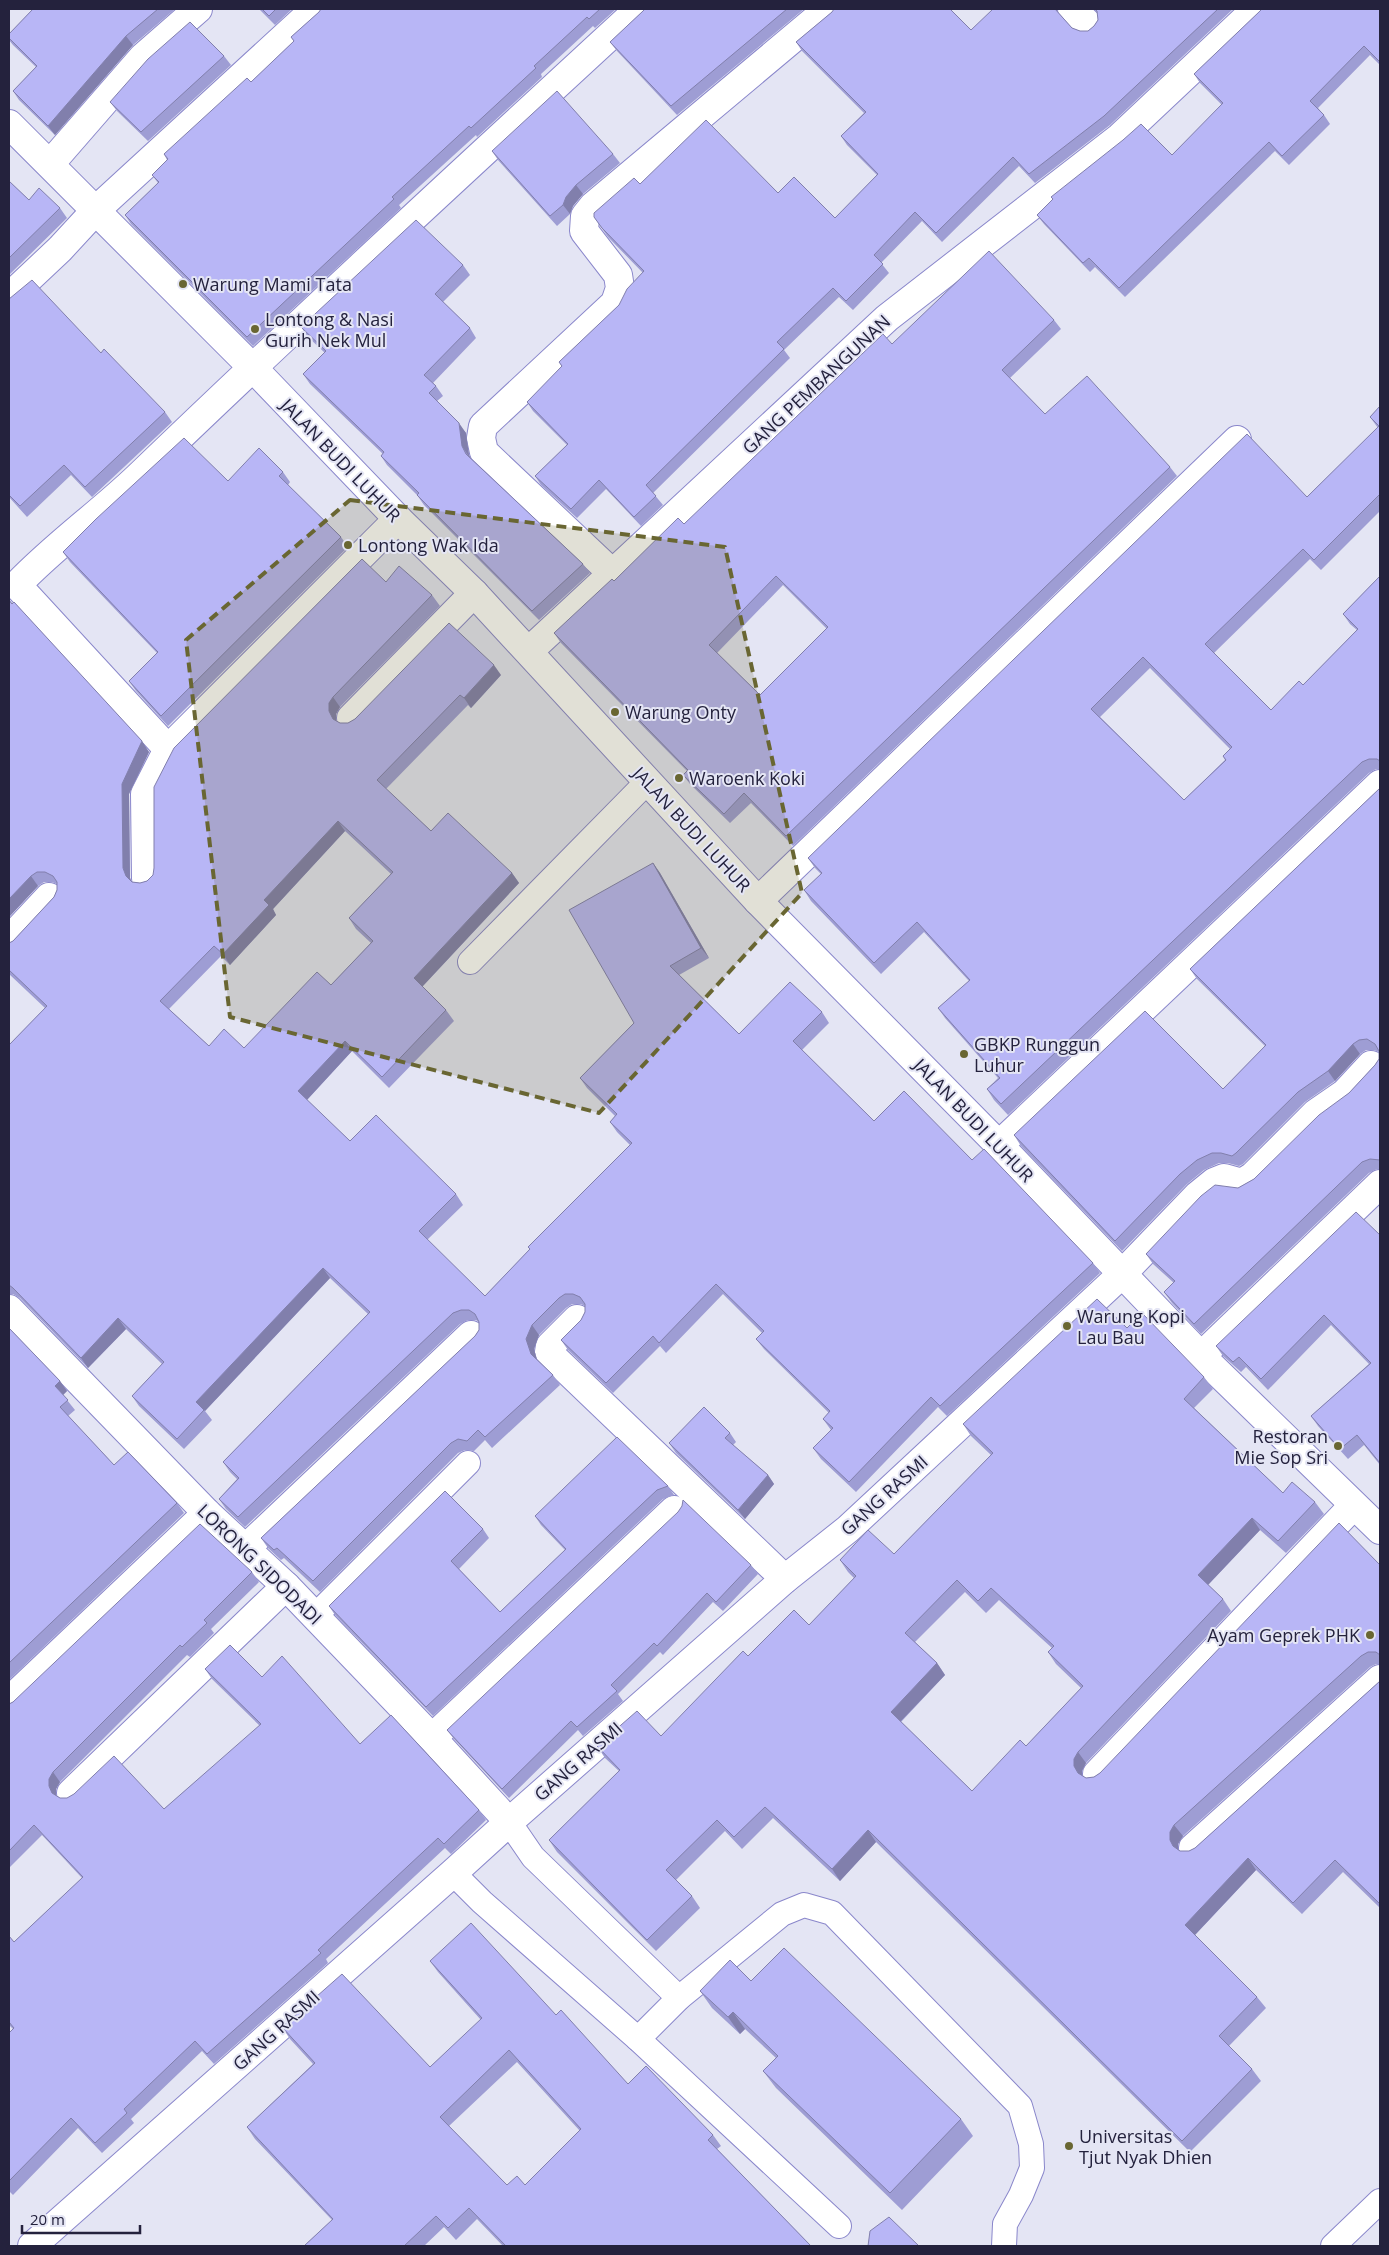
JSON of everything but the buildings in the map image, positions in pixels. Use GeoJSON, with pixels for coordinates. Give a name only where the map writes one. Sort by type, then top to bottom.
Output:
{"type":"FeatureCollection","features":[{"type":"Feature","properties":{"kind":"street"},"geometry":{"type":"LineString","coordinates":[[50,164],[143,57],[198,9]]}},
{"type":"Feature","properties":{"kind":"street"},"geometry":{"type":"LineString","coordinates":[[9,297],[60,249],[96,210],[315,9]]}},
{"type":"Feature","properties":{"kind":"street"},"geometry":{"type":"LineString","coordinates":[[168,749],[17,585],[44,557],[104,509],[252,367],[639,9]]}},
{"type":"Feature","properties":{"kind":"street"},"geometry":{"type":"LineString","coordinates":[[612,572],[484,452],[480,438],[483,426],[615,303],[620,288],[618,275],[584,231],[585,216],[593,206],[828,9]]}},
{"type":"Feature","properties":{"kind":"street","name":"GANG PEMBANGUNAN"},"geometry":{"type":"LineString","coordinates":[[529,651],[887,318],[1120,137],[1256,9]]}},
{"type":"Feature","properties":{"kind":"street","name":"JALAN BUDI LUHUR"},"geometry":{"type":"LineString","coordinates":[[9,124],[252,367],[398,519],[474,593],[758,901],[999,1145],[1201,1356],[1372,1519]]}},
{"type":"Feature","properties":{"kind":"street"},"geometry":{"type":"LineString","coordinates":[[758,901],[1236,440]]}},
{"type":"Feature","properties":{"kind":"street"},"geometry":{"type":"LineString","coordinates":[[146,878],[146,794],[168,749],[398,519]]}},
{"type":"Feature","properties":{"kind":"street"},"geometry":{"type":"LineString","coordinates":[[351,718],[474,593]]}},
{"type":"Feature","properties":{"kind":"street"},"geometry":{"type":"LineString","coordinates":[[999,1145],[1380,784]]}},
{"type":"Feature","properties":{"kind":"street"},"geometry":{"type":"LineString","coordinates":[[9,940],[49,897]]}},
{"type":"Feature","properties":{"kind":"street","name":"GANG RASMI"},"geometry":{"type":"LineString","coordinates":[[32,2246],[453,1874],[509,1822],[786,1579],[848,1529],[1122,1274],[1198,1195],[1214,1182],[1224,1178],[1242,1183],[1253,1176],[1316,1113],[1345,1093],[1371,1065]]}},
{"type":"Feature","properties":{"kind":"street"},"geometry":{"type":"LineString","coordinates":[[1201,1356],[1380,1184]]}},
{"type":"Feature","properties":{"kind":"street","name":"LORONG SIDODADI"},"geometry":{"type":"LineString","coordinates":[[9,1309],[207,1512],[286,1586],[432,1738],[509,1822]]}},
{"type":"Feature","properties":{"kind":"street"},"geometry":{"type":"LineString","coordinates":[[577,1318],[550,1346],[549,1352],[786,1579]]}},
{"type":"Feature","properties":{"kind":"street"},"geometry":{"type":"LineString","coordinates":[[246,1548],[471,1335]]}},
{"type":"Feature","properties":{"kind":"street"},"geometry":{"type":"LineString","coordinates":[[432,1738],[674,1510]]}},
{"type":"Feature","properties":{"kind":"street"},"geometry":{"type":"LineString","coordinates":[[9,1701],[207,1512]]}},
{"type":"Feature","properties":{"kind":"street"},"geometry":{"type":"LineString","coordinates":[[1096,1774],[1372,1519]]}},
{"type":"Feature","properties":{"kind":"street"},"geometry":{"type":"LineString","coordinates":[[71,1793],[286,1586]]}},
{"type":"Feature","properties":{"kind":"street"},"geometry":{"type":"LineString","coordinates":[[1193,1848],[1380,1679]]}},
{"type":"Feature","properties":{"kind":"lane"},"geometry":{"type":"LineString","coordinates":[[470,962],[648,781]]}},
{"type":"Feature","properties":{"kind":"lane"},"geometry":{"type":"LineString","coordinates":[[315,1616],[468,1463]]}},
{"type":"Feature","properties":{"kind":"lane"},"geometry":{"type":"LineString","coordinates":[[509,1822],[534,1857],[679,1998]]}},
{"type":"Feature","properties":{"kind":"lane"},"geometry":{"type":"LineString","coordinates":[[453,1874],[482,1902],[638,2039],[838,2226]]}},
{"type":"Feature","properties":{"kind":"lane"},"geometry":{"type":"LineString","coordinates":[[638,2039],[679,1998],[782,1914],[804,1905],[832,1913],[1020,2106],[1031,2144],[1032,2168],[1021,2196],[1005,2224],[1004,2246]]}},
{"type":"Feature","properties":{"kind":"lane"},"geometry":{"type":"LineString","coordinates":[[1333,2246],[1380,2201]]}},
{"type":"Feature","properties":{"kind":"highlighted area"},"geometry":{"type":"Polygon","coordinates":[[[350,500],[725,547],[802,893],[599,1113],[230,1017],[186,640],[350,500]]]}},
{"type":"Feature","properties":{"kind":"place","name":"Warung Mami Tata"},"geometry":{"type":"Point","coordinates":[183,284]}},
{"type":"Feature","properties":{"kind":"place","name":"Lontong & Nasi Gurih Nek Mul"},"geometry":{"type":"Point","coordinates":[255,329]}},
{"type":"Feature","properties":{"kind":"place","name":"Lontong Wak Ida"},"geometry":{"type":"Point","coordinates":[348,545]}},
{"type":"Feature","properties":{"kind":"place","name":"Warung Onty"},"geometry":{"type":"Point","coordinates":[615,712]}},
{"type":"Feature","properties":{"kind":"place","name":"Waroenk Koki"},"geometry":{"type":"Point","coordinates":[679,778]}},
{"type":"Feature","properties":{"kind":"place","name":"GBKP Runggun Luhur"},"geometry":{"type":"Point","coordinates":[964,1054]}},
{"type":"Feature","properties":{"kind":"place","name":"Warung Kopi Lau Bau"},"geometry":{"type":"Point","coordinates":[1067,1326]}},
{"type":"Feature","properties":{"kind":"place","name":"Restoran Mie Sop Sri"},"geometry":{"type":"Point","coordinates":[1338,1446]}},
{"type":"Feature","properties":{"kind":"place","name":"Ayam Geprek PHK"},"geometry":{"type":"Point","coordinates":[1370,1635]}},
{"type":"Feature","properties":{"kind":"place","name":"Universitas Tjut Nyak Dhien"},"geometry":{"type":"Point","coordinates":[1069,2146]}}]}
